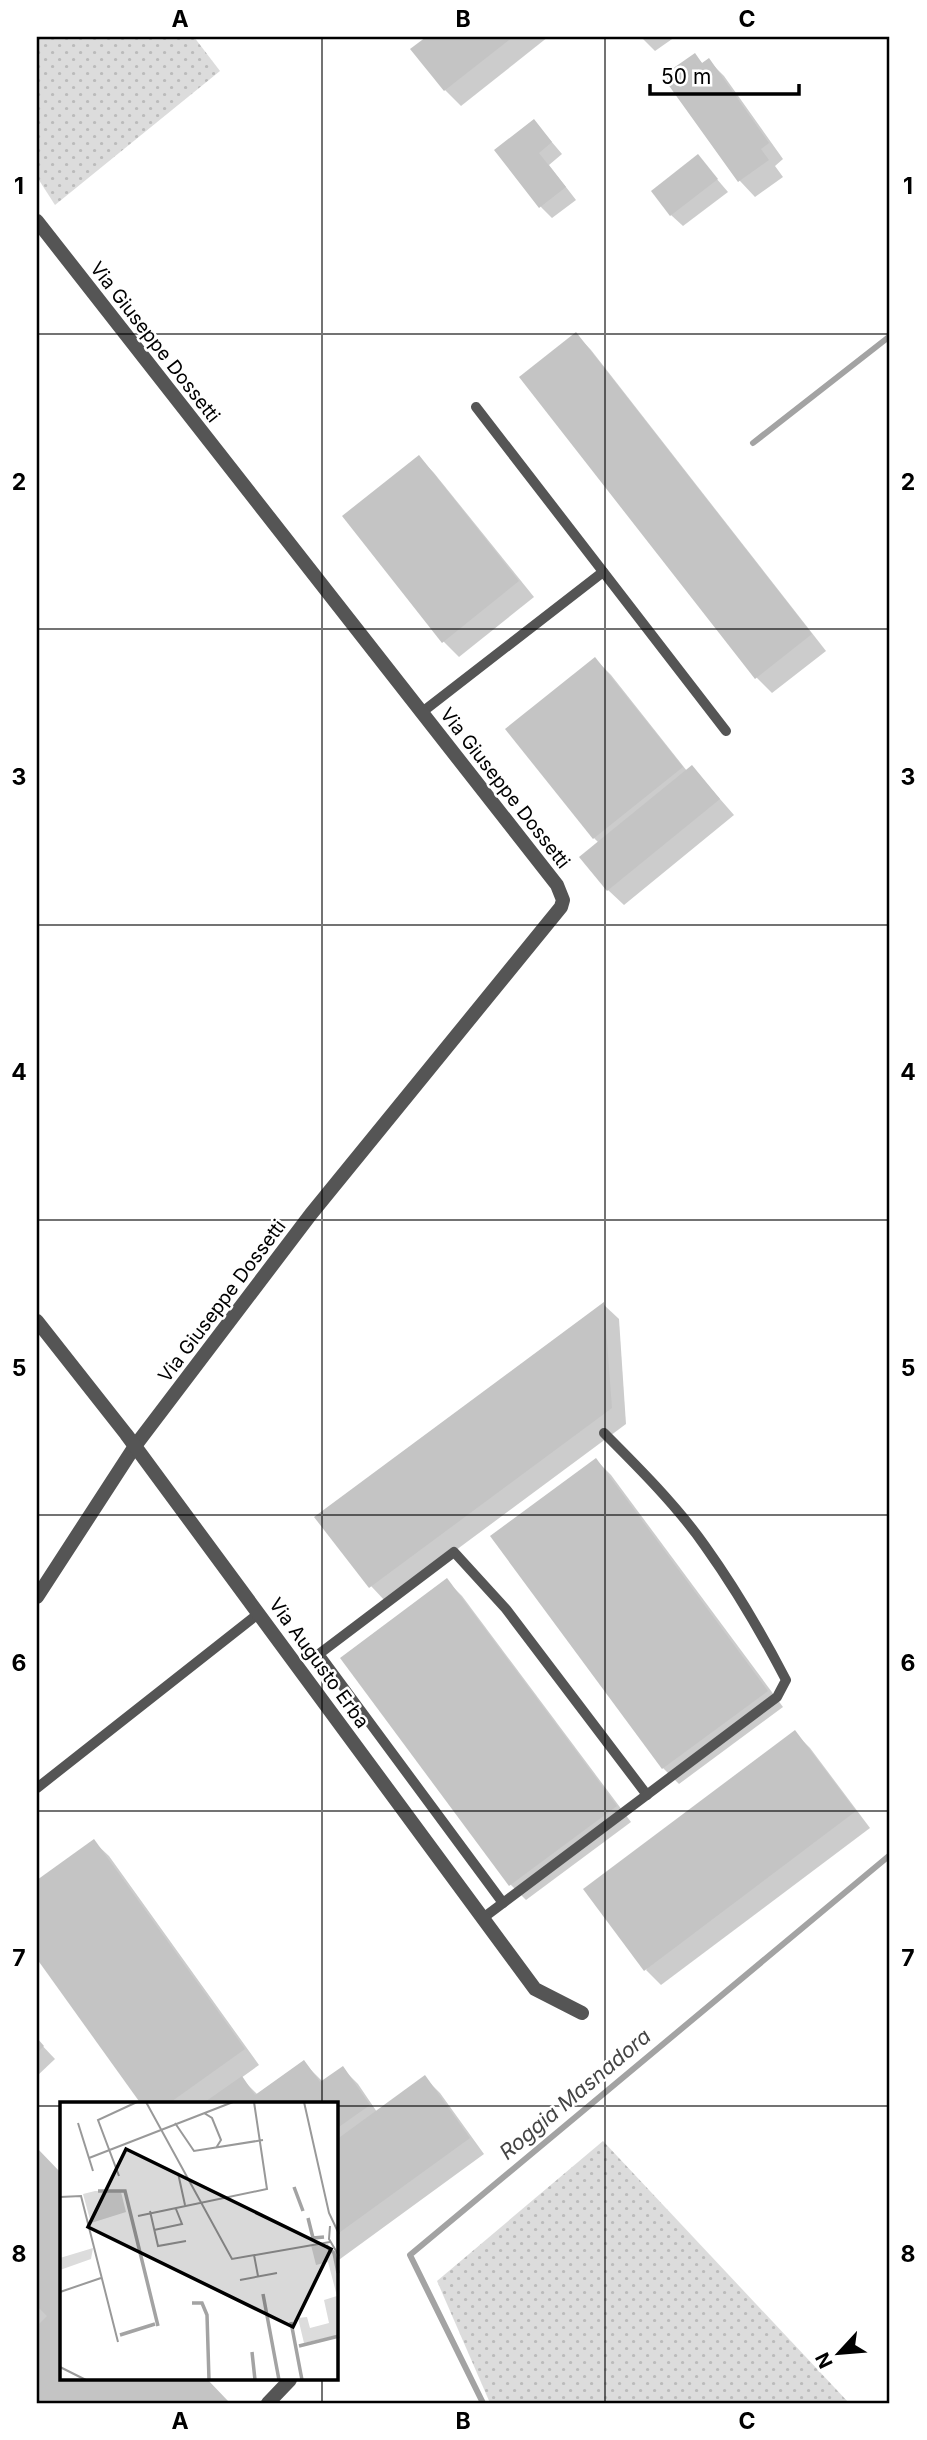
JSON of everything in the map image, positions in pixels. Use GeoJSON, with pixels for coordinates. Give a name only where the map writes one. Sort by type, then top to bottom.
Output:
{"type":"FeatureCollection","features":[{"type":"Feature","properties":{"kind":"street","name":"Via Giuseppe Dossetti"},"geometry":{"type":"LineString","coordinates":[[37,221],[557,885],[562,895],[562,904],[311,1214],[135,1446]]}},
{"type":"Feature","properties":{"kind":"street","name":"Via Augusto Erba"},"geometry":{"type":"LineString","coordinates":[[37,1321],[135,1446],[535,1989],[582,2013]]}},
{"type":"Feature","properties":{"kind":"street"},"geometry":{"type":"LineString","coordinates":[[37,1597],[135,1446]]}},
{"type":"Feature","properties":{"kind":"street"},"geometry":{"type":"LineString","coordinates":[[268,2403],[290,2380]]}},
{"type":"Feature","properties":{"kind":"lane"},"geometry":{"type":"LineString","coordinates":[[476,407],[726,731]]}},
{"type":"Feature","properties":{"kind":"lane"},"geometry":{"type":"LineString","coordinates":[[421,713],[603,572]]}},
{"type":"Feature","properties":{"kind":"lane"},"geometry":{"type":"LineString","coordinates":[[483,1918],[777,1697],[786,1681],[767,1644],[704,1545],[636,1464],[604,1433]]}},
{"type":"Feature","properties":{"kind":"lane"},"geometry":{"type":"LineString","coordinates":[[503,1903],[319,1654],[403,1590],[454,1552],[506,1609],[647,1795]]}},
{"type":"Feature","properties":{"kind":"lane"},"geometry":{"type":"LineString","coordinates":[[37,1788],[258,1614]]}},
{"type":"Feature","properties":{"kind":"shaded area"},"geometry":{"type":"Polygon","coordinates":[[[37,37],[194,37],[220,71],[55,205],[37,177],[37,37]]]}},
{"type":"Feature","properties":{"kind":"shaded area"},"geometry":{"type":"Polygon","coordinates":[[[603,2141],[849,2403],[490,2403],[437,2281],[603,2141]]]}},
{"type":"Feature","properties":{"kind":"building"},"geometry":{"type":"Polygon","coordinates":[[[426,37],[513,37],[444,91],[410,49],[426,37]]]}},
{"type":"Feature","properties":{"kind":"building"},"geometry":{"type":"Polygon","coordinates":[[[695,53],[702,63],[709,58],[769,143],[761,149],[769,160],[738,182],[662,76],[695,53]]]}},
{"type":"Feature","properties":{"kind":"building"},"geometry":{"type":"Polygon","coordinates":[[[534,119],[552,142],[539,153],[566,187],[539,208],[494,150],[534,119]]]}},
{"type":"Feature","properties":{"kind":"building"},"geometry":{"type":"Polygon","coordinates":[[[698,154],[718,179],[670,216],[651,191],[698,154]]]}},
{"type":"Feature","properties":{"kind":"building"},"geometry":{"type":"Polygon","coordinates":[[[576,332],[812,634],[755,679],[519,377],[576,332]]]}},
{"type":"Feature","properties":{"kind":"building"},"geometry":{"type":"Polygon","coordinates":[[[419,455],[519,581],[442,643],[342,516],[419,455]]]}},
{"type":"Feature","properties":{"kind":"building"},"geometry":{"type":"Polygon","coordinates":[[[595,657],[683,767],[593,839],[505,729],[595,657]]]}},
{"type":"Feature","properties":{"kind":"building"},"geometry":{"type":"Polygon","coordinates":[[[692,765],[720,799],[607,891],[579,857],[692,765]]]}},
{"type":"Feature","properties":{"kind":"building"},"geometry":{"type":"Polygon","coordinates":[[[604,1302],[612,1408],[369,1588],[314,1517],[604,1302]]]}},
{"type":"Feature","properties":{"kind":"building"},"geometry":{"type":"Polygon","coordinates":[[[596,1458],[768,1691],[662,1769],[490,1536],[596,1458]]]}},
{"type":"Feature","properties":{"kind":"building"},"geometry":{"type":"Polygon","coordinates":[[[447,1578],[617,1806],[509,1886],[340,1658],[447,1578]]]}},
{"type":"Feature","properties":{"kind":"building"},"geometry":{"type":"Polygon","coordinates":[[[795,1730],[856,1811],[644,1971],[583,1889],[795,1730]]]}},
{"type":"Feature","properties":{"kind":"building"},"geometry":{"type":"Polygon","coordinates":[[[94,1839],[245,2049],[171,2102],[140,2102],[37,1959],[37,1880],[94,1839]]]}},
{"type":"Feature","properties":{"kind":"building"},"geometry":{"type":"Polygon","coordinates":[[[37,2038],[44,2046],[37,2053],[37,2038]]]}},
{"type":"Feature","properties":{"kind":"building"},"geometry":{"type":"Polygon","coordinates":[[[304,2060],[320,2082],[343,2066],[370,2105],[338,2128],[338,2102],[205,2102],[242,2076],[255,2095],[304,2060]]]}},
{"type":"Feature","properties":{"kind":"building"},"geometry":{"type":"Polygon","coordinates":[[[425,2075],[470,2138],[338,2234],[338,2139],[425,2075]]]}},
{"type":"Feature","properties":{"kind":"building"},"geometry":{"type":"Polygon","coordinates":[[[37,2148],[60,2172],[60,2380],[208,2380],[228,2401],[37,2403],[37,2326],[47,2316],[37,2306],[37,2148]]]}},
{"type":"Feature","properties":{"kind":"waterway"},"geometry":{"type":"LineString","coordinates":[[753,443],[890,336]]}},
{"type":"Feature","properties":{"kind":"waterway","name":"Roggia Masnadora"},"geometry":{"type":"LineString","coordinates":[[483,2403],[410,2255],[890,1855]]}}]}
